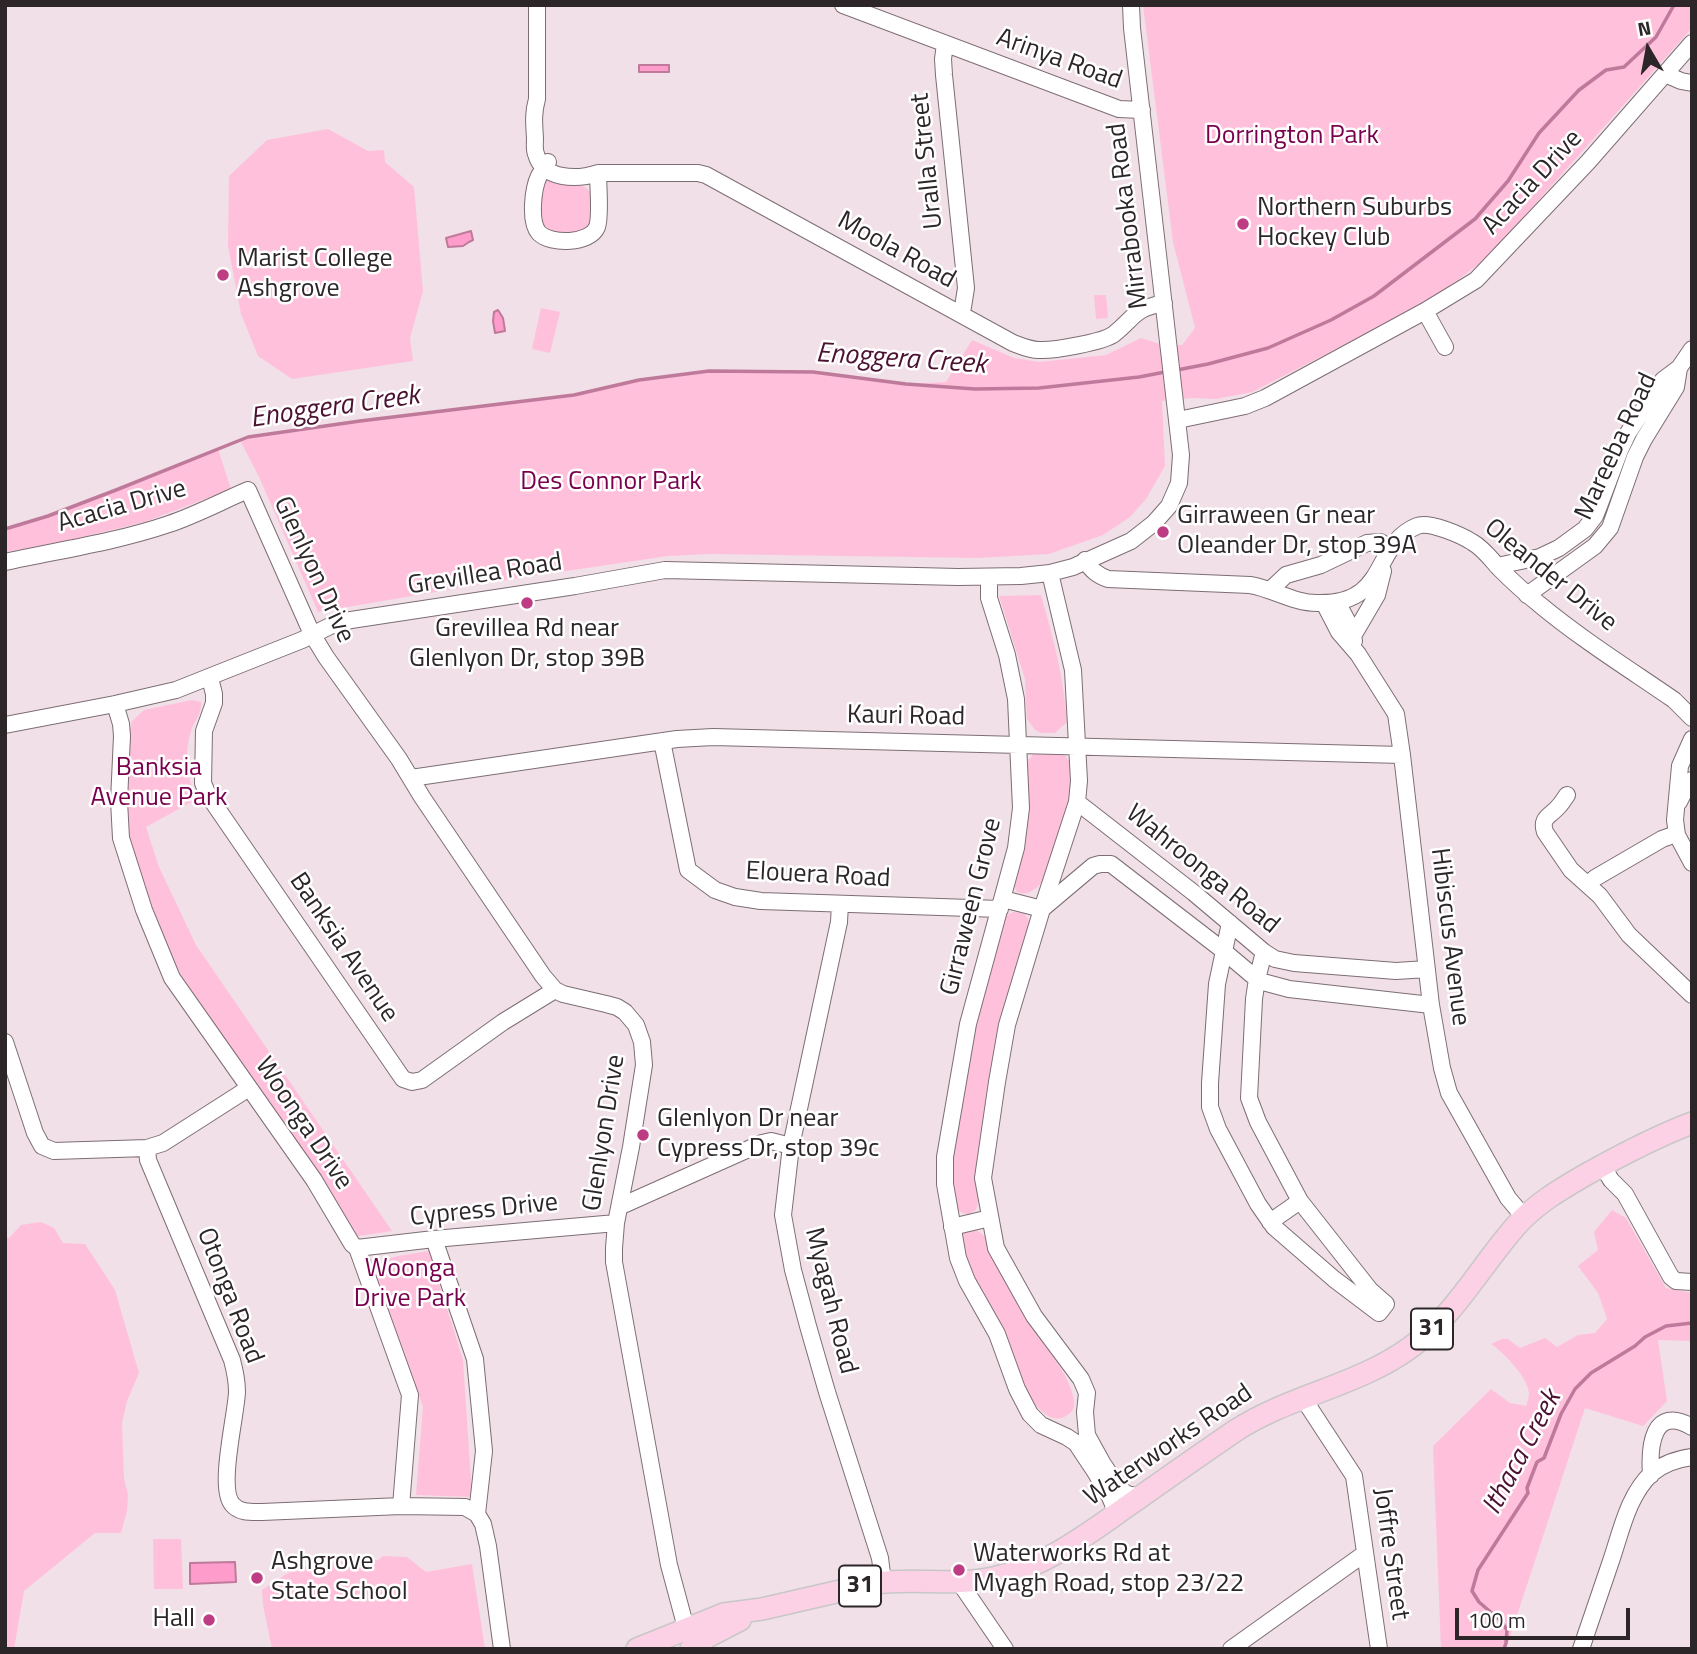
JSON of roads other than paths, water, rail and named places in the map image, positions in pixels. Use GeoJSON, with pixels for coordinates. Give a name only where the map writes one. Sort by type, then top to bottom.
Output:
{"type":"FeatureCollection","features":[{"type":"Feature","properties":{"kind":"main road","name":"Waterworks Road"},"geometry":{"type":"LineString","coordinates":[[690,1641],[762,1609],[883,1582],[960,1583],[1002,1576],[1037,1564],[1070,1546],[1245,1424],[1265,1413],[1374,1369],[1402,1354],[1425,1336],[1448,1312],[1507,1236],[1524,1217],[1551,1195],[1650,1139],[1692,1123]]}},
{"type":"Feature","properties":{"kind":"main road","name":"31"},"geometry":{"type":"LineString","coordinates":[[637,1649],[690,1641]]}},
{"type":"Feature","properties":{"kind":"street"},"geometry":{"type":"LineString","coordinates":[[537,5],[537,99],[533,122],[536,157],[546,165],[536,185],[533,202],[535,226],[542,236],[558,240],[582,239],[587,238],[597,227],[598,173]]}},
{"type":"Feature","properties":{"kind":"street","name":"Arinya Road"},"geometry":{"type":"LineString","coordinates":[[844,5],[1119,109],[1142,110]]}},
{"type":"Feature","properties":{"kind":"street","name":"Mirrabooka Road"},"geometry":{"type":"LineString","coordinates":[[1131,5],[1178,420]]}},
{"type":"Feature","properties":{"kind":"street","name":"Acacia Drive"},"geometry":{"type":"LineString","coordinates":[[1178,420],[1245,406],[1265,398],[1476,280],[1588,162],[1692,43]]}},
{"type":"Feature","properties":{"kind":"street","name":"Uralla Street"},"geometry":{"type":"LineString","coordinates":[[946,44],[944,75],[966,288],[960,314]]}},
{"type":"Feature","properties":{"kind":"street"},"geometry":{"type":"LineString","coordinates":[[1665,74],[1692,83]]}},
{"type":"Feature","properties":{"kind":"street","name":"Moola Road"},"geometry":{"type":"LineString","coordinates":[[546,165],[552,174],[559,176],[582,177],[598,173],[704,174],[1013,343],[1041,351],[1105,339],[1137,312],[1164,303]]}},
{"type":"Feature","properties":{"kind":"street"},"geometry":{"type":"LineString","coordinates":[[1425,310],[1444,347]]}},
{"type":"Feature","properties":{"kind":"street","name":"Mareeba Road"},"geometry":{"type":"LineString","coordinates":[[1497,566],[1540,556],[1559,548],[1585,528],[1595,516],[1628,433],[1663,380],[1679,368],[1692,349]]}},
{"type":"Feature","properties":{"kind":"street","name":"Mareeba Road"},"geometry":{"type":"LineString","coordinates":[[1527,595],[1595,545],[1610,528],[1635,457],[1676,387],[1679,368]]}},
{"type":"Feature","properties":{"kind":"street"},"geometry":{"type":"LineString","coordinates":[[989,577],[1050,573],[1073,567],[1131,541],[1154,523],[1169,506],[1179,484],[1181,455],[1178,420]]}},
{"type":"Feature","properties":{"kind":"street","name":"Acacia Drive"},"geometry":{"type":"LineString","coordinates":[[5,562],[124,537],[170,524],[248,490]]}},
{"type":"Feature","properties":{"kind":"street","name":"Glenlyon Drive"},"geometry":{"type":"LineString","coordinates":[[248,490],[312,634],[543,976],[555,990],[573,998],[617,1007],[631,1019],[640,1034],[644,1065],[616,1223],[616,1279],[672,1581],[690,1641]]}},
{"type":"Feature","properties":{"kind":"street","name":"Oleander Drive"},"geometry":{"type":"LineString","coordinates":[[1331,602],[1353,597],[1368,586],[1401,537],[1415,527],[1430,525],[1472,542],[1527,595],[1674,700],[1692,718]]}},
{"type":"Feature","properties":{"kind":"street"},"geometry":{"type":"LineString","coordinates":[[1270,590],[1286,575],[1321,565],[1365,544],[1380,542],[1388,553],[1377,595],[1353,636]]}},
{"type":"Feature","properties":{"kind":"street"},"geometry":{"type":"LineString","coordinates":[[1085,560],[1098,576],[1108,579],[1245,585],[1270,590],[1300,601],[1331,602]]}},
{"type":"Feature","properties":{"kind":"street","name":"Grevillea Road"},"geometry":{"type":"LineString","coordinates":[[5,725],[176,690],[330,626],[368,617],[665,570],[989,577]]}},
{"type":"Feature","properties":{"kind":"street","name":"Girraween Grove"},"geometry":{"type":"LineString","coordinates":[[1050,573],[1073,670],[1078,746],[1077,802],[1007,1025],[983,1178],[996,1248],[1034,1316],[1081,1379],[1087,1393],[1087,1435],[1117,1514]]}},
{"type":"Feature","properties":{"kind":"street","name":"Girraween Grove"},"geometry":{"type":"LineString","coordinates":[[989,577],[989,598],[1007,655],[1016,699],[1021,808],[1016,848],[968,1024],[945,1157],[945,1184],[952,1227],[958,1258],[967,1281],[1000,1340],[1021,1398],[1031,1416],[1041,1425],[1076,1443],[1121,1490],[1141,1497]]}},
{"type":"Feature","properties":{"kind":"street","name":"Hibiscus Avenue"},"geometry":{"type":"LineString","coordinates":[[1331,602],[1353,636],[1358,654]]}},
{"type":"Feature","properties":{"kind":"street","name":"Hibiscus Avenue"},"geometry":{"type":"LineString","coordinates":[[1331,602],[1339,632],[1358,654],[1396,713],[1431,1005],[1449,1093],[1505,1192],[1524,1217]]}},
{"type":"Feature","properties":{"kind":"street","name":"Banksia Avenue"},"geometry":{"type":"LineString","coordinates":[[209,678],[214,704],[204,731],[203,783],[208,795],[403,1079],[412,1082],[422,1080],[503,1022],[555,990]]}},
{"type":"Feature","properties":{"kind":"street","name":"Oleander Drive"},"geometry":{"type":"LineString","coordinates":[[1674,700],[1692,706]]}},
{"type":"Feature","properties":{"kind":"street","name":"Woonga Drive"},"geometry":{"type":"LineString","coordinates":[[115,704],[122,736],[119,801],[121,838],[144,910],[172,978],[314,1180],[357,1248],[410,1395],[401,1506]]}},
{"type":"Feature","properties":{"kind":"street","name":"Kauri Road"},"geometry":{"type":"LineString","coordinates":[[411,778],[677,739],[740,737],[1402,755]]}},
{"type":"Feature","properties":{"kind":"street"},"geometry":{"type":"LineString","coordinates":[[1692,739],[1680,766],[1675,820],[1676,834],[1692,863]]}},
{"type":"Feature","properties":{"kind":"street","name":"Elouera Road"},"geometry":{"type":"LineString","coordinates":[[662,741],[688,870],[715,890],[735,897],[761,901],[1002,904],[1042,909]]}},
{"type":"Feature","properties":{"kind":"street"},"geometry":{"type":"LineString","coordinates":[[1676,807],[1686,786],[1692,780]]}},
{"type":"Feature","properties":{"kind":"street"},"geometry":{"type":"LineString","coordinates":[[1567,796],[1545,820],[1543,827],[1571,870],[1600,896],[1634,940],[1692,995]]}},
{"type":"Feature","properties":{"kind":"street","name":"Wahroonga Road"},"geometry":{"type":"LineString","coordinates":[[1077,802],[1194,892],[1275,959],[1294,963],[1396,971],[1427,969]]}},
{"type":"Feature","properties":{"kind":"street"},"geometry":{"type":"LineString","coordinates":[[1588,884],[1662,839],[1676,834]]}},
{"type":"Feature","properties":{"kind":"street","name":"Wahroonga Road"},"geometry":{"type":"LineString","coordinates":[[1042,909],[1093,866],[1111,864],[1257,979],[1289,989],[1431,1005]]}},
{"type":"Feature","properties":{"kind":"street","name":"Myagah Road"},"geometry":{"type":"LineString","coordinates":[[840,904],[839,922],[791,1146],[783,1214],[793,1270],[827,1392],[880,1558],[883,1582]]}},
{"type":"Feature","properties":{"kind":"street"},"geometry":{"type":"LineString","coordinates":[[1230,923],[1217,984],[1210,1083],[1210,1107],[1218,1129],[1270,1223],[1287,1240],[1379,1313],[1386,1304],[1376,1297],[1300,1201],[1258,1122],[1249,1098],[1254,999],[1264,952]]}},
{"type":"Feature","properties":{"kind":"street"},"geometry":{"type":"LineString","coordinates":[[5,1042],[35,1133],[42,1146],[54,1151],[147,1148],[163,1143],[249,1088]]}},
{"type":"Feature","properties":{"kind":"street"},"geometry":{"type":"LineString","coordinates":[[621,1206],[762,1143],[771,1141],[791,1146]]}},
{"type":"Feature","properties":{"kind":"street","name":"Otonga Road"},"geometry":{"type":"LineString","coordinates":[[147,1148],[148,1160],[232,1360],[237,1379],[226,1480],[227,1494],[232,1504],[242,1511],[262,1512],[401,1506]]}},
{"type":"Feature","properties":{"kind":"street"},"geometry":{"type":"LineString","coordinates":[[1602,1166],[1625,1194],[1671,1277],[1676,1281],[1692,1282]]}},
{"type":"Feature","properties":{"kind":"street"},"geometry":{"type":"LineString","coordinates":[[1270,1223],[1300,1201]]}},
{"type":"Feature","properties":{"kind":"street"},"geometry":{"type":"LineString","coordinates":[[952,1227],[990,1218]]}},
{"type":"Feature","properties":{"kind":"street","name":"Cypress Drive"},"geometry":{"type":"LineString","coordinates":[[357,1248],[616,1223]]}},
{"type":"Feature","properties":{"kind":"street"},"geometry":{"type":"LineString","coordinates":[[434,1239],[475,1359],[484,1451],[477,1514]]}},
{"type":"Feature","properties":{"kind":"street"},"geometry":{"type":"LineString","coordinates":[[1350,1292],[1357,1283],[1357,1273]]}},
{"type":"Feature","properties":{"kind":"street","name":"Joffre Street"},"geometry":{"type":"LineString","coordinates":[[1303,1398],[1354,1476],[1379,1649]]}},
{"type":"Feature","properties":{"kind":"street"},"geometry":{"type":"LineString","coordinates":[[1041,1425],[1056,1429],[1073,1425],[1082,1417],[1086,1405]]}},
{"type":"Feature","properties":{"kind":"street"},"geometry":{"type":"LineString","coordinates":[[1651,1475],[1652,1440],[1659,1426],[1677,1421],[1692,1427]]}},
{"type":"Feature","properties":{"kind":"street"},"geometry":{"type":"LineString","coordinates":[[1581,1649],[1637,1493],[1651,1475],[1664,1465],[1692,1457]]}},
{"type":"Feature","properties":{"kind":"street"},"geometry":{"type":"LineString","coordinates":[[401,1506],[465,1507],[477,1514],[483,1524],[488,1546],[502,1649]]}},
{"type":"Feature","properties":{"kind":"street"},"geometry":{"type":"LineString","coordinates":[[1231,1649],[1364,1554]]}},
{"type":"Feature","properties":{"kind":"street"},"geometry":{"type":"LineString","coordinates":[[960,1583],[1002,1647]]}},
{"type":"Feature","properties":{"kind":"waterway","name":"Enoggera Creek"},"geometry":{"type":"LineString","coordinates":[[1177,370],[1268,348],[1331,320],[1374,296],[1475,219],[1508,181],[1539,133],[1579,90],[1606,70],[1624,67],[1656,37],[1674,5]]}},
{"type":"Feature","properties":{"kind":"waterway","name":"Enoggera Creek"},"geometry":{"type":"LineString","coordinates":[[5,529],[48,516],[248,437],[574,395],[639,380],[709,371],[813,372],[906,384],[975,389],[1039,388],[1165,372]]}},
{"type":"Feature","properties":{"kind":"waterway","name":"Ithaca Creek"},"geometry":{"type":"LineString","coordinates":[[1504,1649],[1507,1630],[1502,1622],[1479,1602],[1472,1591],[1478,1570],[1528,1493],[1527,1488],[1537,1462],[1544,1458],[1561,1414],[1575,1389],[1591,1373],[1645,1337],[1666,1326],[1692,1323]]}},
{"type":"Feature","properties":{"kind":"place","name":"Northern Suburbs Hockey Club"},"geometry":{"type":"Point","coordinates":[1243,224]}},
{"type":"Feature","properties":{"kind":"place","name":"Marist College Ashgrove"},"geometry":{"type":"Point","coordinates":[223,275]}},
{"type":"Feature","properties":{"kind":"place","name":"Girraween Gr near Oleander Dr, stop 39A"},"geometry":{"type":"Point","coordinates":[1163,532]}},
{"type":"Feature","properties":{"kind":"place","name":"Grevillea Rd near Glenlyon Dr, stop 39B"},"geometry":{"type":"Point","coordinates":[527,603]}},
{"type":"Feature","properties":{"kind":"place","name":"Glenlyon Dr near Cypress Dr, stop 39c"},"geometry":{"type":"Point","coordinates":[643,1135]}},
{"type":"Feature","properties":{"kind":"place","name":"Waterworks Rd at Myagh Road, stop 23/22"},"geometry":{"type":"Point","coordinates":[959,1570]}},
{"type":"Feature","properties":{"kind":"place","name":"Ashgrove State School"},"geometry":{"type":"Point","coordinates":[257,1578]}},
{"type":"Feature","properties":{"kind":"place","name":"Hall"},"geometry":{"type":"Point","coordinates":[209,1620]}},
{"type":"Feature","properties":{"kind":"park label","name":"Dorrington Park"},"geometry":{"type":"Point","coordinates":[1292,137]}},
{"type":"Feature","properties":{"kind":"park label","name":"Des Connor Park"},"geometry":{"type":"Point","coordinates":[611,483]}},
{"type":"Feature","properties":{"kind":"park label","name":"Banksia Avenue Park"},"geometry":{"type":"Point","coordinates":[159,784]}},
{"type":"Feature","properties":{"kind":"park label","name":"Woonga Drive Park"},"geometry":{"type":"Point","coordinates":[410,1285]}}]}
